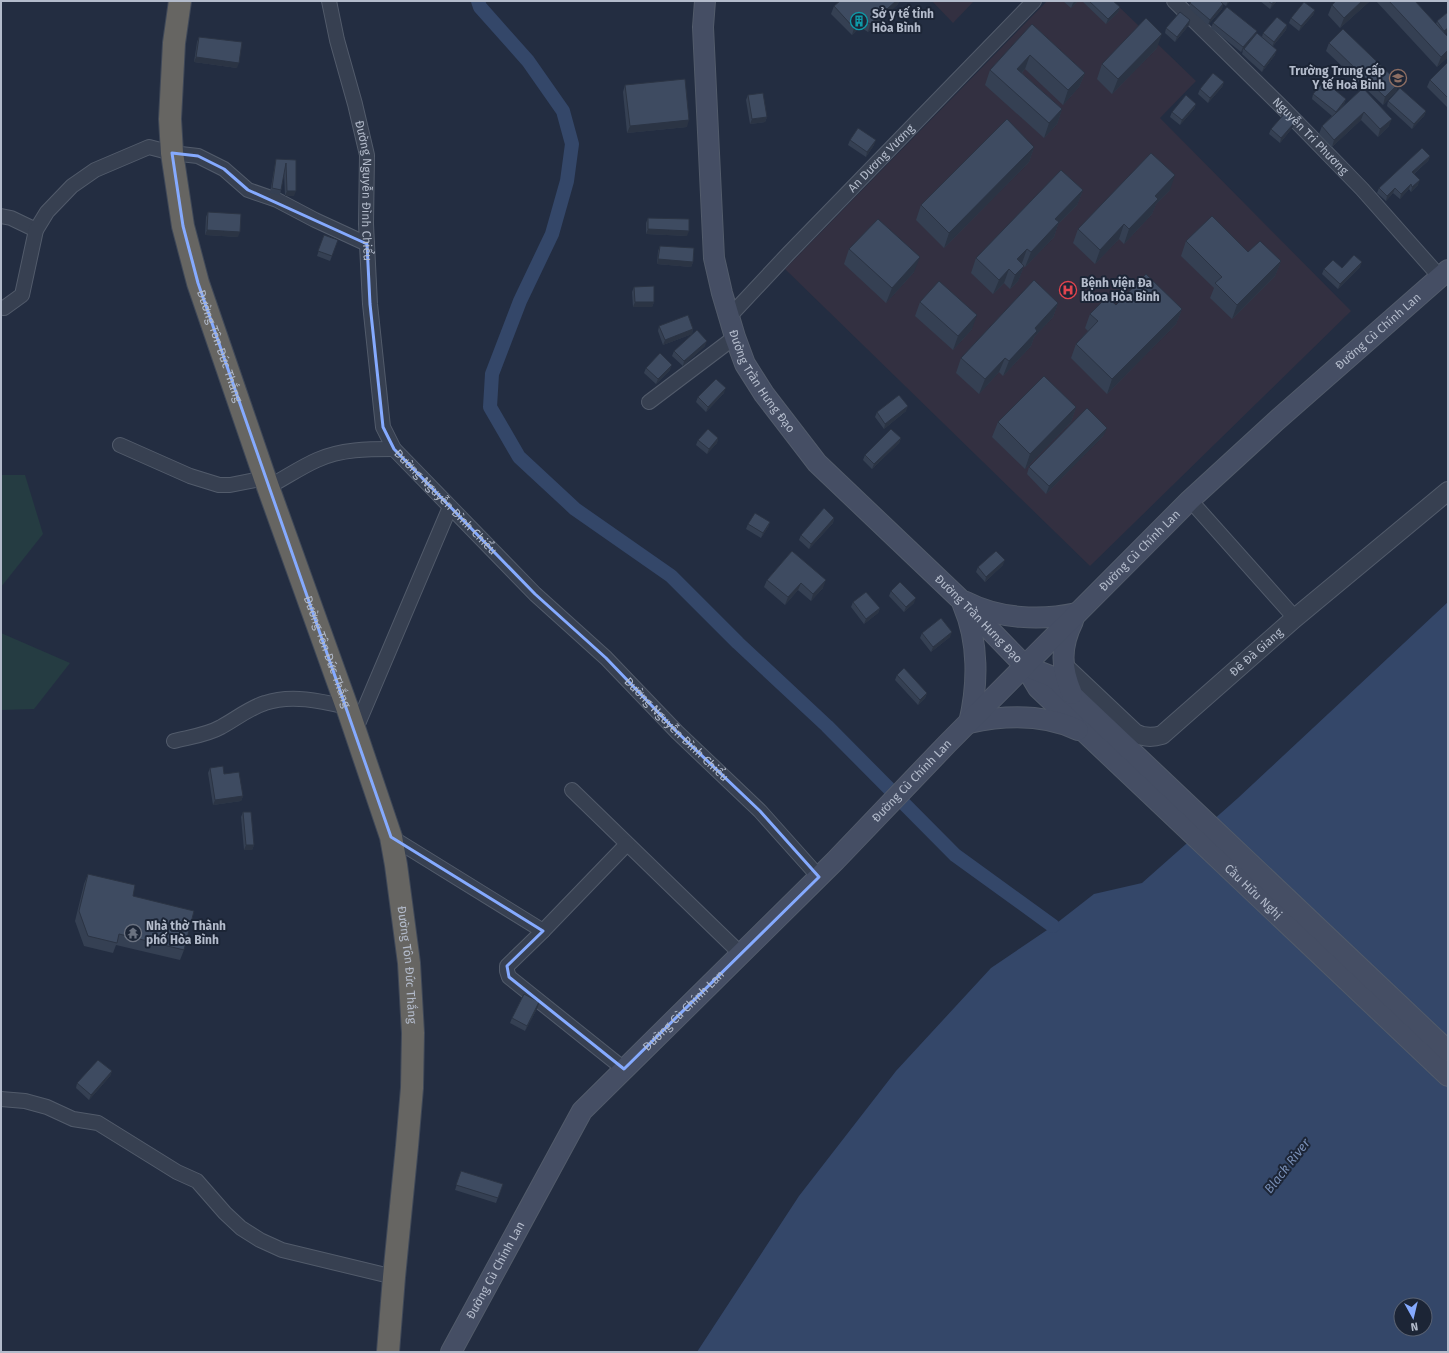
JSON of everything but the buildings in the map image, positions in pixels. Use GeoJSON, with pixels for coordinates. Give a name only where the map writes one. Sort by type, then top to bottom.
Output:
{"type":"FeatureCollection","features":[{"type":"Feature","properties":{"kind":"highway","name":"Đường Tôn Đức Thắng"},"geometry":{"type":"LineString","coordinates":[[180,1],[174,43],[170,119],[172,153],[183,226],[198,284],[347,707],[391,837],[409,963],[413,1033],[412,1088],[388,1352]]}},
{"type":"Feature","properties":{"kind":"main road","name":"Đường Trần Hưng Đạo"},"geometry":{"type":"LineString","coordinates":[[705,1],[703,27],[714,258],[729,317],[745,364],[764,394],[817,463],[961,600],[1025,666]]}},
{"type":"Feature","properties":{"kind":"main road","name":"Đường Cù Chính Lan"},"geometry":{"type":"LineString","coordinates":[[454,1347],[582,1111],[835,861],[947,744],[1190,500],[1275,422],[1444,274]]}},
{"type":"Feature","properties":{"kind":"main road"},"geometry":{"type":"LineString","coordinates":[[961,600],[982,609],[1014,616],[1048,618],[1077,613]]}},
{"type":"Feature","properties":{"kind":"main road"},"geometry":{"type":"LineString","coordinates":[[961,600],[971,629],[975,660],[975,691],[968,723],[1008,718],[1040,719],[1068,726],[1088,735]]}},
{"type":"Feature","properties":{"kind":"main road"},"geometry":{"type":"LineString","coordinates":[[1065,700],[1064,647],[1068,631],[1077,613]]}},
{"type":"Feature","properties":{"kind":"main road"},"geometry":{"type":"LineString","coordinates":[[1025,666],[1053,677],[1065,700]]}},
{"type":"Feature","properties":{"kind":"main road","name":"Cầu Hữu Nghị"},"geometry":{"type":"LineString","coordinates":[[1065,700],[1088,735],[1448,1076]]}},
{"type":"Feature","properties":{"kind":"main road","name":"Cầu Hữu Nghị"},"geometry":{"type":"LineString","coordinates":[[1065,700],[1448,1051]]}},
{"type":"Feature","properties":{"kind":"street","name":"Đường Nguyễn Đình Chiểu"},"geometry":{"type":"LineString","coordinates":[[329,1],[337,40],[355,104],[367,155],[367,244],[370,304],[383,427],[394,449],[535,594],[606,658],[677,732],[760,811],[819,877]]}},
{"type":"Feature","properties":{"kind":"street","name":"An Dương Vương"},"geometry":{"type":"LineString","coordinates":[[729,317],[1034,1]]}},
{"type":"Feature","properties":{"kind":"street","name":"Nguyễn Tri Phương"},"geometry":{"type":"LineString","coordinates":[[1174,1],[1285,110],[1444,274]]}},
{"type":"Feature","properties":{"kind":"street"},"geometry":{"type":"LineString","coordinates":[[4,308],[22,295],[36,230],[48,212],[72,186],[95,170],[149,147],[172,153],[198,156],[224,169],[248,190],[276,200],[367,244]]}},
{"type":"Feature","properties":{"kind":"street"},"geometry":{"type":"LineString","coordinates":[[1,216],[11,218],[36,230]]}},
{"type":"Feature","properties":{"kind":"street"},"geometry":{"type":"LineString","coordinates":[[649,402],[735,337]]}},
{"type":"Feature","properties":{"kind":"street"},"geometry":{"type":"LineString","coordinates":[[120,445],[190,476],[219,485],[267,482],[318,459],[332,455],[366,449],[394,449]]}},
{"type":"Feature","properties":{"kind":"street","name":"Đê Đà Giang"},"geometry":{"type":"LineString","coordinates":[[1064,666],[1135,733],[1146,737],[1156,737],[1167,731],[1295,618],[1448,491]]}},
{"type":"Feature","properties":{"kind":"street"},"geometry":{"type":"LineString","coordinates":[[1190,500],[1295,618]]}},
{"type":"Feature","properties":{"kind":"street"},"geometry":{"type":"LineString","coordinates":[[355,731],[450,507]]}},
{"type":"Feature","properties":{"kind":"street"},"geometry":{"type":"LineString","coordinates":[[174,741],[212,731],[250,709],[265,703],[280,700],[317,700],[347,707]]}},
{"type":"Feature","properties":{"kind":"street"},"geometry":{"type":"LineString","coordinates":[[572,790],[741,954]]}},
{"type":"Feature","properties":{"kind":"street"},"geometry":{"type":"LineString","coordinates":[[391,837],[543,931]]}},
{"type":"Feature","properties":{"kind":"street"},"geometry":{"type":"LineString","coordinates":[[624,1070],[510,977],[507,971],[508,966],[627,844]]}},
{"type":"Feature","properties":{"kind":"street"},"geometry":{"type":"LineString","coordinates":[[1,1099],[24,1101],[47,1107],[73,1119],[98,1122],[177,1172],[197,1182],[241,1228],[260,1240],[282,1250],[394,1277]]}},
{"type":"Feature","properties":{"kind":"highlighted area"},"geometry":{"type":"Polygon","coordinates":[[[172,153],[198,156],[224,169],[248,190],[367,244],[370,304],[383,427],[394,449],[535,594],[606,658],[677,732],[760,811],[819,877],[624,1069],[509,977],[507,966],[543,931],[391,837],[198,283],[183,226],[172,153]]]}},
{"type":"Feature","properties":{"kind":"shaded area"},"geometry":{"type":"Polygon","coordinates":[[[932,1],[974,1],[953,23],[932,1]]]}},
{"type":"Feature","properties":{"kind":"shaded area","name":"Bệnh viện Đa khoa Hòa Bình"},"geometry":{"type":"Polygon","coordinates":[[[1047,1],[1113,1],[1196,81],[1160,118],[1351,311],[1090,566],[785,269],[1047,1]]]}},
{"type":"Feature","properties":{"kind":"green space"},"geometry":{"type":"Polygon","coordinates":[[[1,475],[25,475],[43,534],[1,587],[1,475]]]}},
{"type":"Feature","properties":{"kind":"green space"},"geometry":{"type":"Polygon","coordinates":[[[1,633],[70,663],[34,709],[1,710],[1,633]]]}},
{"type":"Feature","properties":{"kind":"water","name":"Black River"},"geometry":{"type":"Polygon","coordinates":[[[1448,602],[1448,1352],[697,1352],[799,1196],[896,1071],[991,968],[1053,926],[1094,894],[1142,883],[1238,798],[1448,602]]]}},
{"type":"Feature","properties":{"kind":"waterway"},"geometry":{"type":"LineString","coordinates":[[478,1],[480,7],[528,61],[563,111],[572,144],[567,181],[552,234],[520,301],[492,374],[490,407],[519,457],[575,509],[671,576],[738,643],[827,726],[955,855],[1053,926]]}},
{"type":"Feature","properties":{"kind":"place","name":"Sở y tế tỉnh Hòa Bình"},"geometry":{"type":"Point","coordinates":[859,21]}},
{"type":"Feature","properties":{"kind":"place","name":"Trường Trung cấp Y tế Hoà Bình"},"geometry":{"type":"Point","coordinates":[1398,78]}},
{"type":"Feature","properties":{"kind":"place","name":"Bệnh viện Đa khoa Hòa Bình"},"geometry":{"type":"Point","coordinates":[1068,290]}},
{"type":"Feature","properties":{"kind":"place","name":"Nhà thờ Thành phố Hòa Bình"},"geometry":{"type":"Point","coordinates":[133,933]}}]}
